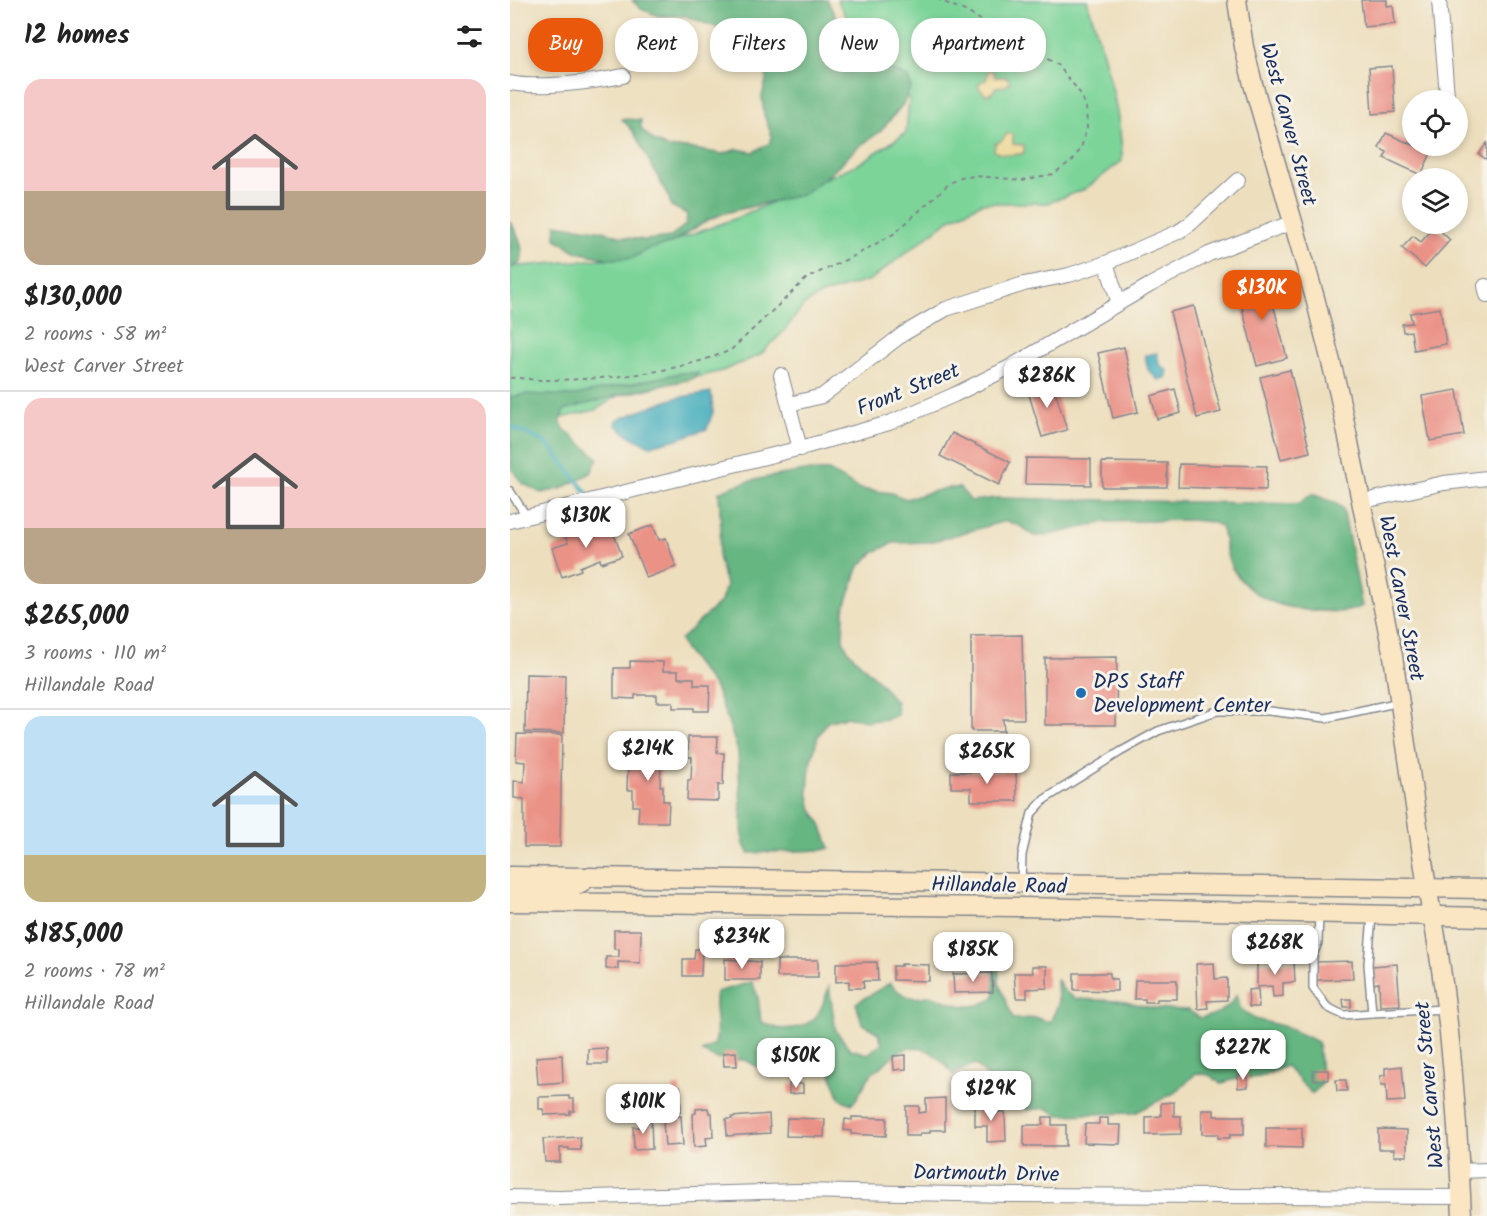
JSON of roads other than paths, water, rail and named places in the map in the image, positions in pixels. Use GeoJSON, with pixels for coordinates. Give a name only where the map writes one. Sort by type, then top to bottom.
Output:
{"type":"FeatureCollection","features":[{"type":"Feature","properties":{"kind":"main road","name":"West Carver Street"},"geometry":{"type":"LineString","coordinates":[[1237,0],[1252,84],[1321,321],[1339,394],[1393,657],[1445,1009],[1462,1216]]}},
{"type":"Feature","properties":{"kind":"main road","name":"Hillandale Road"},"geometry":{"type":"LineString","coordinates":[[510,876],[1487,889]]}},
{"type":"Feature","properties":{"kind":"main road"},"geometry":{"type":"LineString","coordinates":[[510,890],[558,890],[577,886],[591,876]]}},
{"type":"Feature","properties":{"kind":"main road"},"geometry":{"type":"LineString","coordinates":[[595,903],[648,892],[713,891],[723,887],[724,878]]}},
{"type":"Feature","properties":{"kind":"main road","name":"Hillandale Road"},"geometry":{"type":"LineString","coordinates":[[510,902],[1021,907],[1487,917]]}},
{"type":"Feature","properties":{"kind":"street"},"geometry":{"type":"LineString","coordinates":[[1439,0],[1447,90]]}},
{"type":"Feature","properties":{"kind":"street"},"geometry":{"type":"LineString","coordinates":[[510,83],[538,86],[623,76]]}},
{"type":"Feature","properties":{"kind":"street"},"geometry":{"type":"LineString","coordinates":[[789,404],[822,396],[903,334],[946,309],[1004,290],[1070,275],[1106,263],[1178,232],[1190,224],[1238,180]]}},
{"type":"Feature","properties":{"kind":"street","name":"Front Street"},"geometry":{"type":"LineString","coordinates":[[510,521],[800,448],[889,423],[954,395],[1058,340],[1119,303],[1209,254],[1293,222]]}},
{"type":"Feature","properties":{"kind":"street"},"geometry":{"type":"LineString","coordinates":[[1106,263],[1119,303]]}},
{"type":"Feature","properties":{"kind":"street"},"geometry":{"type":"LineString","coordinates":[[781,375],[800,448]]}},
{"type":"Feature","properties":{"kind":"street"},"geometry":{"type":"LineString","coordinates":[[1360,502],[1444,483],[1487,477]]}},
{"type":"Feature","properties":{"kind":"street"},"geometry":{"type":"LineString","coordinates":[[1459,1171],[1487,1170]]}},
{"type":"Feature","properties":{"kind":"street","name":"Dartmouth Drive"},"geometry":{"type":"LineString","coordinates":[[510,1197],[560,1198],[797,1191],[1011,1195],[1461,1197]]}},
{"type":"Feature","properties":{"kind":"lane"},"geometry":{"type":"LineString","coordinates":[[510,491],[527,517]]}},
{"type":"Feature","properties":{"kind":"lane"},"geometry":{"type":"LineString","coordinates":[[1021,883],[1022,855],[1032,813],[1045,799],[1158,731],[1216,711],[1269,711],[1326,718],[1400,702]]}},
{"type":"Feature","properties":{"kind":"lane"},"geometry":{"type":"LineString","coordinates":[[1319,915],[1318,943],[1313,955],[1313,987],[1327,1007],[1344,1015],[1445,1009]]}},
{"type":"Feature","properties":{"kind":"lane"},"geometry":{"type":"LineString","coordinates":[[1372,916],[1368,964],[1372,1013]]}},
{"type":"Feature","properties":{"kind":"water"},"geometry":{"type":"Polygon","coordinates":[[[1157,353],[1159,364],[1168,371],[1166,378],[1158,380],[1148,370],[1145,355],[1157,353]]]}},
{"type":"Feature","properties":{"kind":"water"},"geometry":{"type":"Polygon","coordinates":[[[711,392],[713,412],[707,429],[677,439],[650,446],[633,438],[615,423],[616,420],[675,398],[711,392]]]}},
{"type":"Feature","properties":{"kind":"waterway"},"geometry":{"type":"LineString","coordinates":[[510,426],[544,442],[586,492]]}},
{"type":"Feature","properties":{"kind":"place","name":"DPS Staff Development Center"},"geometry":{"type":"Point","coordinates":[1081,693]}}]}
